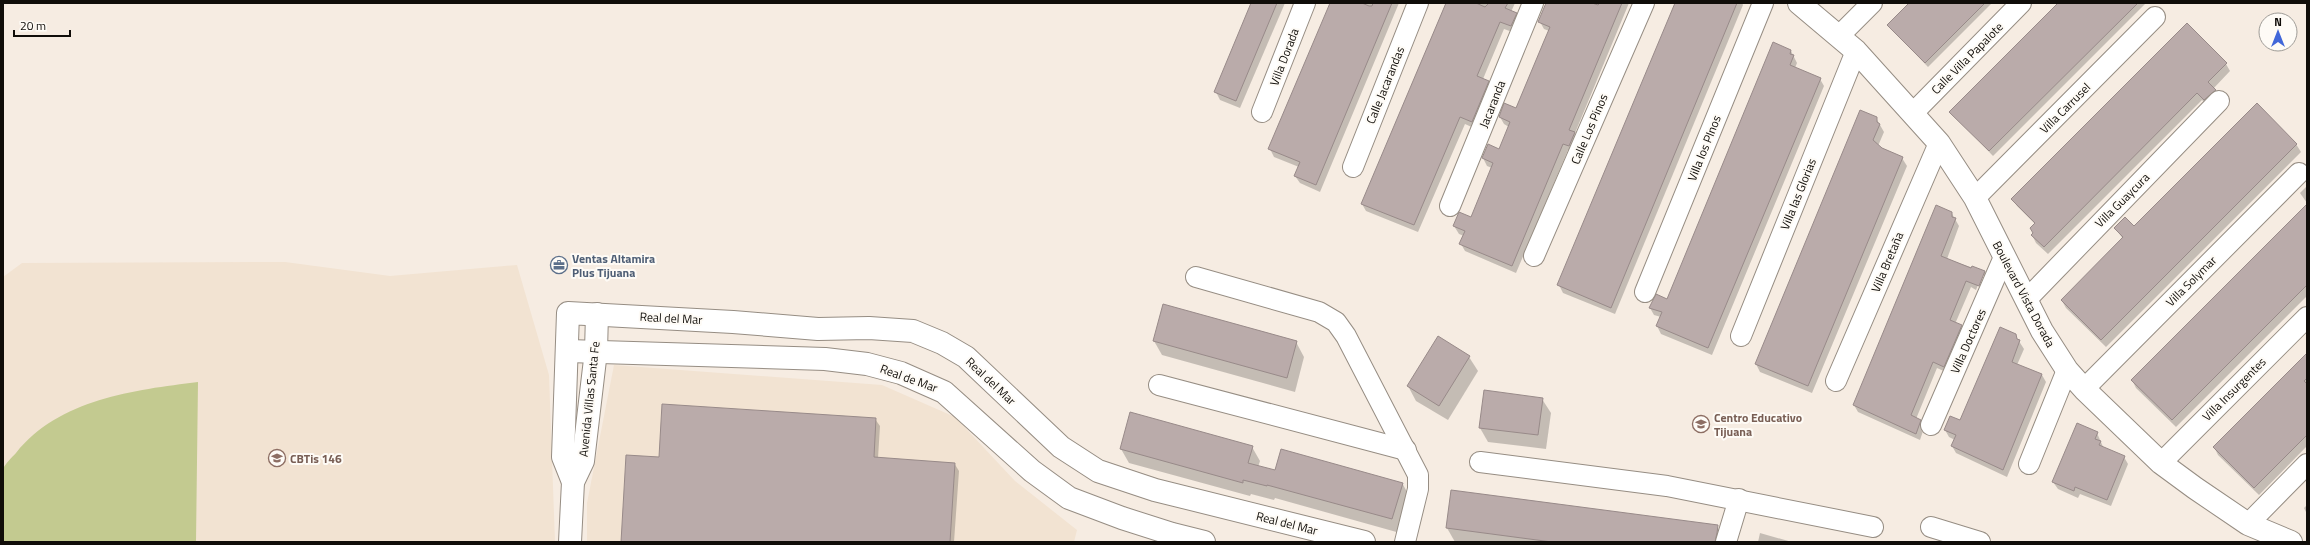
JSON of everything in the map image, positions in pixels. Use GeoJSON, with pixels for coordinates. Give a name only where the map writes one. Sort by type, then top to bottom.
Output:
{"type":"FeatureCollection","features":[{"type":"Feature","properties":{"kind":"street","name":"Villa Dorada"},"geometry":{"type":"LineString","coordinates":[[1262,112],[1305,3]]}},
{"type":"Feature","properties":{"kind":"street","name":"Calle Jacarandas"},"geometry":{"type":"LineString","coordinates":[[1353,167],[1418,3]]}},
{"type":"Feature","properties":{"kind":"street","name":"Jacaranda"},"geometry":{"type":"LineString","coordinates":[[1450,206],[1533,3]]}},
{"type":"Feature","properties":{"kind":"street","name":"Calle Los Pinos"},"geometry":{"type":"LineString","coordinates":[[1534,256],[1644,3]]}},
{"type":"Feature","properties":{"kind":"street","name":"Villa los PInos"},"geometry":{"type":"LineString","coordinates":[[1645,292],[1764,3]]}},
{"type":"Feature","properties":{"kind":"street","name":"Boulevard Vista Dorada"},"geometry":{"type":"LineString","coordinates":[[1799,3],[1856,51],[1913,113],[1938,143],[1975,198],[2026,300],[2067,370],[2084,390],[2161,462],[2248,524],[2290,542]]}},
{"type":"Feature","properties":{"kind":"street"},"geometry":{"type":"LineString","coordinates":[[1840,36],[1872,3]]}},
{"type":"Feature","properties":{"kind":"street","name":"Calle Villa Papalote"},"geometry":{"type":"LineString","coordinates":[[1913,113],[2021,3]]}},
{"type":"Feature","properties":{"kind":"street","name":"Villa Carrusel"},"geometry":{"type":"LineString","coordinates":[[1975,198],[2155,17]]}},
{"type":"Feature","properties":{"kind":"street","name":"Villa las Glorias"},"geometry":{"type":"LineString","coordinates":[[1741,336],[1856,51]]}},
{"type":"Feature","properties":{"kind":"street","name":"Villa Guaycura"},"geometry":{"type":"LineString","coordinates":[[2026,300],[2219,101]]}},
{"type":"Feature","properties":{"kind":"street","name":"Villa Bretaña"},"geometry":{"type":"LineString","coordinates":[[1836,381],[1938,143]]}},
{"type":"Feature","properties":{"kind":"street","name":"Villa Solymar"},"geometry":{"type":"LineString","coordinates":[[2084,390],[2299,172]]}},
{"type":"Feature","properties":{"kind":"street","name":"Villa Doctores"},"geometry":{"type":"LineString","coordinates":[[1931,425],[2004,257]]}},
{"type":"Feature","properties":{"kind":"street"},"geometry":{"type":"LineString","coordinates":[[1196,277],[1319,312],[1336,322],[1346,336],[1418,474],[1419,482],[1405,542]]}},
{"type":"Feature","properties":{"kind":"street","name":"Real del Mar"},"geometry":{"type":"LineString","coordinates":[[568,313],[818,329],[869,328],[913,331],[942,343],[966,357],[1062,447],[1098,470],[1155,490],[1364,542]]}},
{"type":"Feature","properties":{"kind":"street","name":"Avenida Villas Santa Fe"},"geometry":{"type":"LineString","coordinates":[[568,313],[568,351],[563,457],[573,482]]}},
{"type":"Feature","properties":{"kind":"street","name":"Avenida Villas Santa Fe"},"geometry":{"type":"LineString","coordinates":[[570,542],[573,482],[583,461],[596,351],[597,314]]}},
{"type":"Feature","properties":{"kind":"street","name":"Villa Insurgentes"},"geometry":{"type":"LineString","coordinates":[[2161,462],[2307,317]]}},
{"type":"Feature","properties":{"kind":"street","name":"Real de Mar"},"geometry":{"type":"LineString","coordinates":[[568,351],[825,359],[867,364],[901,373],[944,392],[1032,470],[1068,498],[1136,523],[1204,542]]}},
{"type":"Feature","properties":{"kind":"street"},"geometry":{"type":"LineString","coordinates":[[2029,464],[2067,370]]}},
{"type":"Feature","properties":{"kind":"street"},"geometry":{"type":"LineString","coordinates":[[1159,385],[1406,450]]}},
{"type":"Feature","properties":{"kind":"street"},"geometry":{"type":"LineString","coordinates":[[1480,462],[1667,486],[1739,499],[1873,527]]}},
{"type":"Feature","properties":{"kind":"street"},"geometry":{"type":"LineString","coordinates":[[2248,524],[2307,464]]}},
{"type":"Feature","properties":{"kind":"street"},"geometry":{"type":"LineString","coordinates":[[1726,542],[1739,499]]}},
{"type":"Feature","properties":{"kind":"street"},"geometry":{"type":"LineString","coordinates":[[1931,527],[1980,542]]}},
{"type":"Feature","properties":{"kind":"shaded area","name":"CBTis 146"},"geometry":{"type":"Polygon","coordinates":[[[285,262],[390,276],[517,265],[549,375],[555,542],[3,542],[3,277],[22,263],[285,262]]]}},
{"type":"Feature","properties":{"kind":"shaded area"},"geometry":{"type":"Polygon","coordinates":[[[614,365],[882,385],[955,417],[1015,481],[1077,530],[1074,542],[587,542],[587,503],[614,365]]]}},
{"type":"Feature","properties":{"kind":"green space"},"geometry":{"type":"Polygon","coordinates":[[[198,382],[196,542],[3,542],[3,469],[5,465],[34,435],[54,420],[99,400],[149,389],[198,382]]]}},
{"type":"Feature","properties":{"kind":"building"},"geometry":{"type":"Polygon","coordinates":[[[1251,3],[1277,3],[1236,101],[1214,92],[1251,3]]]}},
{"type":"Feature","properties":{"kind":"building"},"geometry":{"type":"Polygon","coordinates":[[[1330,3],[1362,3],[1372,6],[1373,3],[1392,3],[1316,185],[1294,176],[1300,162],[1268,149],[1330,3]]]}},
{"type":"Feature","properties":{"kind":"building"},"geometry":{"type":"Polygon","coordinates":[[[1446,3],[1476,3],[1485,7],[1489,3],[1508,3],[1505,8],[1517,13],[1511,26],[1500,22],[1477,76],[1489,81],[1472,122],[1460,117],[1414,225],[1361,204],[1446,3]]]}},
{"type":"Feature","properties":{"kind":"building"},"geometry":{"type":"Polygon","coordinates":[[[1546,3],[1592,3],[1598,5],[1600,3],[1622,3],[1569,130],[1575,132],[1569,146],[1563,144],[1512,266],[1459,244],[1465,231],[1453,226],[1459,212],[1471,217],[1493,163],[1482,158],[1488,144],[1499,149],[1510,122],[1499,117],[1504,103],[1516,108],[1550,27],[1538,22],[1546,3]]]}},
{"type":"Feature","properties":{"kind":"building"},"geometry":{"type":"Polygon","coordinates":[[[1675,3],[1737,3],[1611,308],[1557,285],[1675,3]]]}},
{"type":"Feature","properties":{"kind":"building"},"geometry":{"type":"Polygon","coordinates":[[[1909,3],[1985,3],[1925,63],[1887,25],[1909,3]]]}},
{"type":"Feature","properties":{"kind":"building"},"geometry":{"type":"Polygon","coordinates":[[[2058,3],[2138,3],[1989,151],[1949,112],[2058,3]]]}},
{"type":"Feature","properties":{"kind":"building"},"geometry":{"type":"Polygon","coordinates":[[[2187,23],[2227,63],[2208,82],[2216,90],[2204,100],[2197,93],[2044,247],[2031,235],[2033,233],[2030,228],[2035,223],[2011,199],[2187,23]]]}},
{"type":"Feature","properties":{"kind":"building"},"geometry":{"type":"Polygon","coordinates":[[[1773,42],[1791,50],[1790,54],[1794,55],[1790,65],[1821,78],[1708,348],[1656,326],[1662,312],[1649,308],[1656,294],[1667,299],[1773,42]]]}},
{"type":"Feature","properties":{"kind":"building"},"geometry":{"type":"Polygon","coordinates":[[[2257,103],[2297,144],[2101,340],[2061,300],[2123,237],[2114,228],[2125,217],[2134,226],[2257,103]]]}},
{"type":"Feature","properties":{"kind":"building"},"geometry":{"type":"Polygon","coordinates":[[[1860,110],[1877,117],[1877,122],[1880,124],[1873,140],[1882,148],[1903,157],[1808,386],[1755,364],[1860,110]]]}},
{"type":"Feature","properties":{"kind":"building"},"geometry":{"type":"Polygon","coordinates":[[[2307,204],[2307,285],[2172,420],[2131,380],[2307,204]]]}},
{"type":"Feature","properties":{"kind":"building"},"geometry":{"type":"Polygon","coordinates":[[[1936,205],[1952,212],[1952,217],[1956,218],[1941,256],[1971,268],[1972,266],[1985,271],[1979,286],[1966,281],[1950,320],[1962,325],[1944,367],[1933,362],[1911,415],[1921,420],[1916,434],[1853,405],[1936,205]]]}},
{"type":"Feature","properties":{"kind":"building"},"geometry":{"type":"Polygon","coordinates":[[[1163,304],[1297,341],[1287,378],[1153,341],[1163,304]]]}},
{"type":"Feature","properties":{"kind":"building"},"geometry":{"type":"Polygon","coordinates":[[[2000,327],[2016,334],[2017,339],[2020,340],[2012,362],[2042,374],[2003,470],[1951,446],[1956,435],[1944,430],[1950,416],[1960,420],[2000,327]]]}},
{"type":"Feature","properties":{"kind":"building"},"geometry":{"type":"Polygon","coordinates":[[[1438,336],[1470,356],[1439,406],[1407,386],[1438,336]]]}},
{"type":"Feature","properties":{"kind":"building"},"geometry":{"type":"Polygon","coordinates":[[[2307,353],[2307,378],[2304,381],[2307,384],[2307,435],[2254,488],[2213,447],[2307,353]]]}},
{"type":"Feature","properties":{"kind":"building"},"geometry":{"type":"Polygon","coordinates":[[[1484,390],[1543,398],[1538,435],[1479,428],[1484,390]]]}},
{"type":"Feature","properties":{"kind":"building"},"geometry":{"type":"Polygon","coordinates":[[[662,404],[876,418],[874,457],[955,463],[950,542],[621,542],[626,455],[659,457],[662,404]]]}},
{"type":"Feature","properties":{"kind":"building"},"geometry":{"type":"Polygon","coordinates":[[[1130,412],[1253,446],[1248,463],[1275,470],[1281,449],[1403,483],[1392,519],[1267,485],[1243,480],[1243,483],[1120,449],[1130,412]]]}},
{"type":"Feature","properties":{"kind":"building"},"geometry":{"type":"Polygon","coordinates":[[[2077,423],[2098,432],[2095,439],[2101,441],[2099,445],[2125,456],[2107,500],[2075,487],[2074,491],[2052,482],[2077,423]]]}},
{"type":"Feature","properties":{"kind":"building"},"geometry":{"type":"Polygon","coordinates":[[[1451,490],[1718,525],[1717,533],[1715,542],[1552,542],[1446,528],[1451,490]]]}},
{"type":"Feature","properties":{"kind":"place","name":"Ventas Altamira Plus Tijuana"},"geometry":{"type":"Point","coordinates":[559,265]}},
{"type":"Feature","properties":{"kind":"place","name":"Centro Educativo Tijuana"},"geometry":{"type":"Point","coordinates":[1701,424]}},
{"type":"Feature","properties":{"kind":"place","name":"CBTis 146"},"geometry":{"type":"Point","coordinates":[277,458]}}]}
